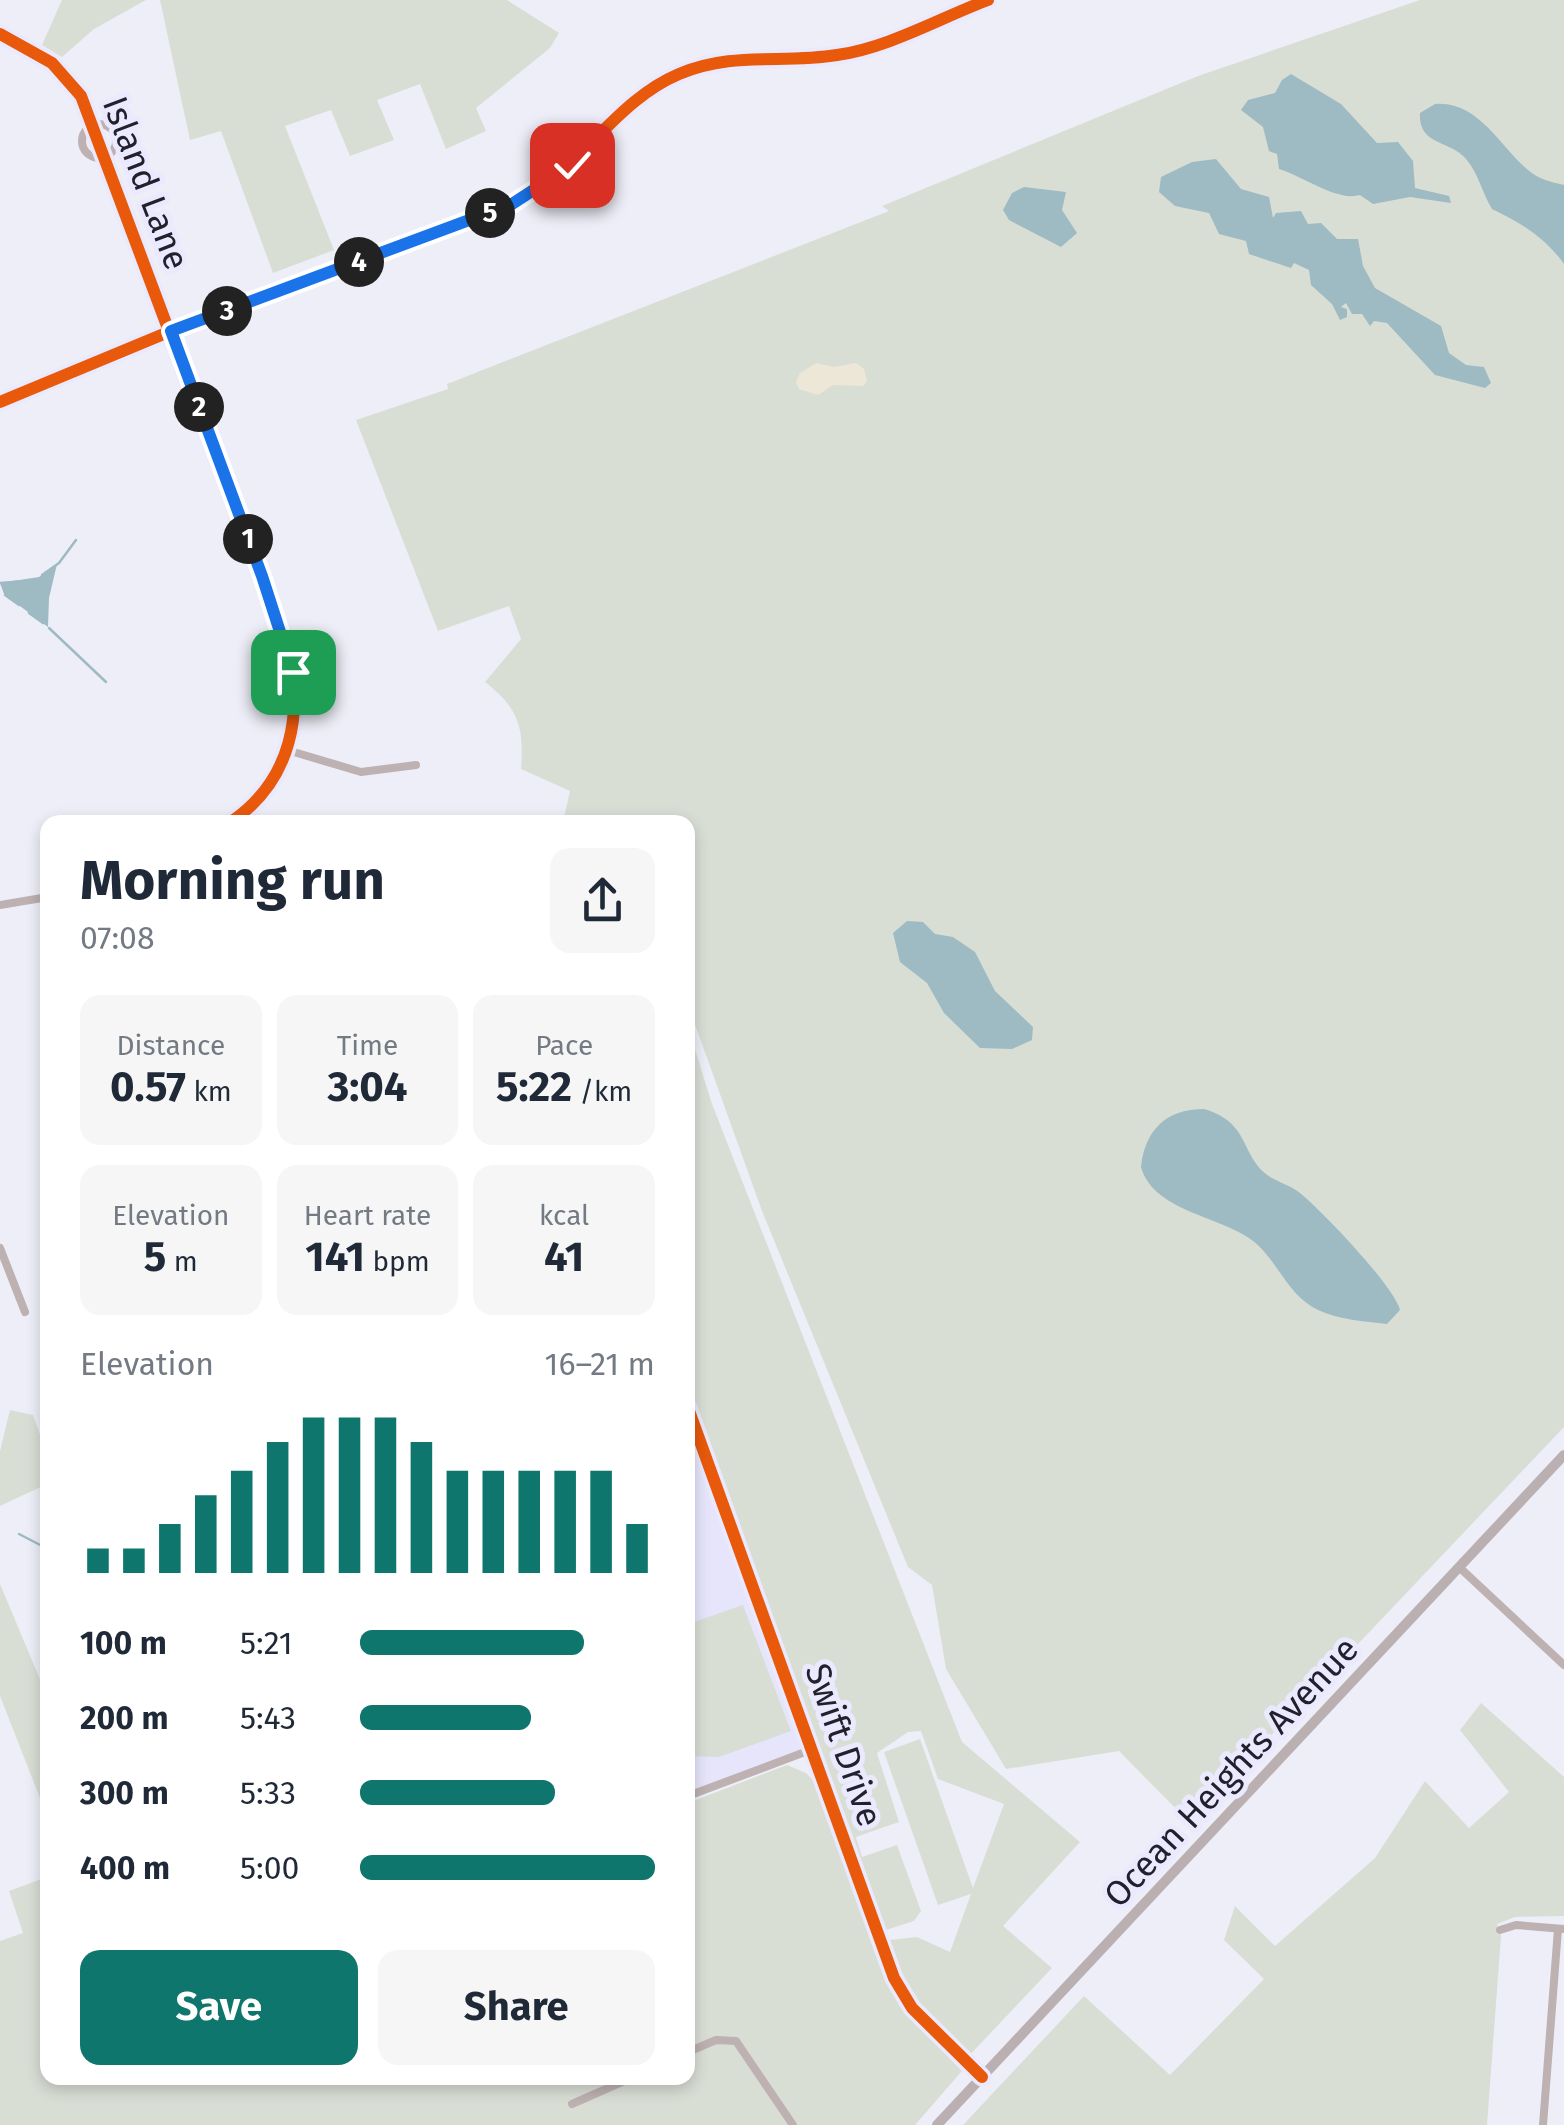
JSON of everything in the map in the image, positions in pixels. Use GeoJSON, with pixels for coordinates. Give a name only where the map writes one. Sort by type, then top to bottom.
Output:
{"type":"FeatureCollection","features":[{"type":"Feature","properties":{"kind":"main road","name":"Ocean Heights Avenue"},"geometry":{"type":"LineString","coordinates":[[936,2125],[1564,1455]]}},
{"type":"Feature","properties":{"kind":"street"},"geometry":{"type":"LineString","coordinates":[[0,402],[171,331],[528,196],[572,165],[644,95],[695,67],[746,56],[844,54],[988,0]]}},
{"type":"Feature","properties":{"kind":"street","name":"Island Lane"},"geometry":{"type":"LineString","coordinates":[[0,34],[66,74],[92,125],[289,656],[296,706],[287,750]]}},
{"type":"Feature","properties":{"kind":"street","name":"Island Lane"},"geometry":{"type":"LineString","coordinates":[[104,124],[116,136],[113,151],[103,157],[92,156],[84,149],[82,137],[92,125],[104,124]]}},
{"type":"Feature","properties":{"kind":"street"},"geometry":{"type":"LineString","coordinates":[[238,815],[278,773],[287,750],[361,772],[416,765]]}},
{"type":"Feature","properties":{"kind":"street"},"geometry":{"type":"LineString","coordinates":[[0,904],[40,898]]}},
{"type":"Feature","properties":{"kind":"street"},"geometry":{"type":"LineString","coordinates":[[0,1248],[24,1312]]}},
{"type":"Feature","properties":{"kind":"street","name":"Swift Drive"},"geometry":{"type":"LineString","coordinates":[[695,1427],[902,1994],[982,2076]]}},
{"type":"Feature","properties":{"kind":"street"},"geometry":{"type":"LineString","coordinates":[[1460,1567],[1564,1665]]}},
{"type":"Feature","properties":{"kind":"street"},"geometry":{"type":"LineString","coordinates":[[695,1793],[814,1749]]}},
{"type":"Feature","properties":{"kind":"street"},"geometry":{"type":"LineString","coordinates":[[1500,1930],[1516,1925],[1561,1929],[1542,2125]]}},
{"type":"Feature","properties":{"kind":"street"},"geometry":{"type":"LineString","coordinates":[[695,2049],[716,2040],[736,2042],[794,2125]]}},
{"type":"Feature","properties":{"kind":"street"},"geometry":{"type":"LineString","coordinates":[[572,2104],[615,2085]]}},
{"type":"Feature","properties":{"kind":"shaded area"},"geometry":{"type":"Polygon","coordinates":[[[62,0],[146,0],[94,29],[62,57],[42,45],[62,0]]]}},
{"type":"Feature","properties":{"kind":"shaded area"},"geometry":{"type":"Polygon","coordinates":[[[160,0],[507,0],[559,33],[550,48],[476,108],[486,131],[446,149],[420,84],[377,100],[394,140],[350,156],[331,110],[285,126],[334,250],[273,273],[221,131],[190,140],[160,0]]]}},
{"type":"Feature","properties":{"kind":"shaded area"},"geometry":{"type":"Polygon","coordinates":[[[1420,0],[1564,0],[1564,1427],[1189,1822],[1119,1751],[1006,1769],[946,1669],[932,1585],[908,1567],[762,1211],[695,1024],[695,815],[565,815],[570,791],[521,769],[517,720],[505,701],[485,682],[521,639],[509,606],[438,631],[356,420],[448,389],[447,384],[889,211],[882,206],[1198,76],[1420,0]]]}},
{"type":"Feature","properties":{"kind":"shaded area"},"geometry":{"type":"Polygon","coordinates":[[[1291,74],[1341,104],[1377,143],[1398,142],[1413,161],[1415,188],[1449,196],[1451,203],[1410,197],[1373,204],[1360,195],[1341,195],[1279,169],[1277,154],[1269,151],[1263,127],[1241,110],[1248,100],[1275,93],[1282,80],[1291,74]]]}},
{"type":"Feature","properties":{"kind":"shaded area"},"geometry":{"type":"Polygon","coordinates":[[[1435,104],[1450,105],[1476,117],[1532,173],[1564,185],[1564,264],[1532,232],[1492,209],[1466,159],[1424,131],[1420,113],[1435,104]]]}},
{"type":"Feature","properties":{"kind":"shaded area"},"geometry":{"type":"Polygon","coordinates":[[[1216,159],[1241,189],[1269,197],[1273,218],[1276,213],[1301,211],[1308,224],[1321,223],[1337,239],[1358,239],[1363,266],[1375,288],[1441,326],[1449,353],[1466,365],[1484,367],[1491,383],[1485,388],[1435,375],[1387,323],[1374,321],[1370,326],[1362,314],[1352,314],[1346,303],[1341,307],[1347,309],[1347,317],[1340,320],[1332,304],[1311,285],[1309,270],[1249,254],[1246,241],[1219,234],[1209,213],[1175,206],[1159,192],[1161,177],[1192,162],[1216,159]]]}},
{"type":"Feature","properties":{"kind":"shaded area"},"geometry":{"type":"Polygon","coordinates":[[[1024,187],[1066,192],[1062,210],[1077,233],[1061,247],[1009,220],[1003,210],[1012,193],[1024,187]]]}},
{"type":"Feature","properties":{"kind":"shaded area"},"geometry":{"type":"Polygon","coordinates":[[[57,564],[49,598],[48,627],[4,594],[0,583],[39,577],[57,564]]]}},
{"type":"Feature","properties":{"kind":"shaded area"},"geometry":{"type":"Polygon","coordinates":[[[907,921],[923,922],[935,934],[953,937],[975,952],[995,991],[1033,1027],[1032,1040],[1012,1049],[980,1048],[944,1013],[927,983],[900,962],[893,933],[907,921]]]}},
{"type":"Feature","properties":{"kind":"shaded area"},"geometry":{"type":"Polygon","coordinates":[[[695,1049],[712,1104],[962,1742],[1080,1842],[1003,1926],[1052,1968],[965,2060],[918,2018],[870,1901],[695,1403],[695,1049]],[[921,1731],[908,1732],[877,1753],[899,1822],[856,1837],[862,1857],[897,1845],[921,1911],[914,1921],[886,1930],[890,1940],[917,1937],[950,1952],[971,1894],[938,1905],[884,1752],[920,1739],[973,1888],[1004,1804],[938,1779],[921,1731]]]}},
{"type":"Feature","properties":{"kind":"shaded area"},"geometry":{"type":"Polygon","coordinates":[[[1204,1109],[1229,1122],[1257,1165],[1300,1193],[1372,1267],[1400,1310],[1387,1324],[1318,1310],[1298,1295],[1249,1238],[1158,1193],[1141,1167],[1147,1142],[1169,1117],[1204,1109]]]}},
{"type":"Feature","properties":{"kind":"shaded area"},"geometry":{"type":"Polygon","coordinates":[[[10,1410],[33,1415],[40,1434],[40,1487],[0,1506],[0,1451],[10,1410]]]}},
{"type":"Feature","properties":{"kind":"shaded area"},"geometry":{"type":"Polygon","coordinates":[[[695,1427],[814,1753],[695,1794],[695,1427]]]}},
{"type":"Feature","properties":{"kind":"shaded area"},"geometry":{"type":"Polygon","coordinates":[[[0,1584],[40,1679],[40,1798],[0,1696],[0,1584]]]}},
{"type":"Feature","properties":{"kind":"shaded area"},"geometry":{"type":"Polygon","coordinates":[[[743,1605],[791,1731],[719,1757],[695,1756],[695,1622],[743,1605]]]}},
{"type":"Feature","properties":{"kind":"shaded area"},"geometry":{"type":"Polygon","coordinates":[[[1481,1703],[1564,1777],[1564,1916],[1515,1917],[1497,1924],[1501,1936],[1487,2125],[963,2125],[1084,1996],[1170,2075],[1264,1979],[1224,1940],[1235,1906],[1275,1946],[1375,1858],[1425,1781],[1469,1828],[1509,1792],[1460,1730],[1481,1703]]]}},
{"type":"Feature","properties":{"kind":"shaded area"},"geometry":{"type":"Polygon","coordinates":[[[787,1765],[806,1773],[815,1782],[908,2015],[962,2071],[915,2125],[0,2125],[0,1941],[23,1933],[9,1891],[40,1880],[40,2085],[695,2085],[695,1800],[787,1765]]]}},
{"type":"Feature","properties":{"kind":"sand"},"geometry":{"type":"Polygon","coordinates":[[[816,363],[834,367],[856,363],[864,369],[867,381],[863,386],[833,385],[818,395],[799,389],[796,382],[800,373],[816,363]]]}},
{"type":"Feature","properties":{"kind":"waterway"},"geometry":{"type":"LineString","coordinates":[[42,575],[59,563],[76,540]]}},
{"type":"Feature","properties":{"kind":"waterway"},"geometry":{"type":"LineString","coordinates":[[0,583],[25,581]]}},
{"type":"Feature","properties":{"kind":"waterway"},"geometry":{"type":"LineString","coordinates":[[5,595],[19,605]]}},
{"type":"Feature","properties":{"kind":"waterway"},"geometry":{"type":"LineString","coordinates":[[29,613],[43,623]]}},
{"type":"Feature","properties":{"kind":"waterway"},"geometry":{"type":"LineString","coordinates":[[49,628],[106,682]]}},
{"type":"Feature","properties":{"kind":"waterway"},"geometry":{"type":"LineString","coordinates":[[19,1534],[40,1545]]}},
{"type":"Feature","properties":{"kind":"cycle path"},"geometry":{"type":"LineString","coordinates":[[0,402],[171,331],[512,204],[558,174],[635,101],[679,74],[738,60],[817,57],[856,51],[988,0]]}},
{"type":"Feature","properties":{"kind":"cycle path"},"geometry":{"type":"LineString","coordinates":[[0,34],[52,63],[81,96],[286,644],[294,695],[288,743],[268,786],[240,815]]}},
{"type":"Feature","properties":{"kind":"cycle path"},"geometry":{"type":"LineString","coordinates":[[695,1427],[894,1978],[912,2008],[982,2077]]}},
{"type":"Feature","properties":{"kind":"route"},"geometry":{"type":"LineString","coordinates":[[293,672],[262,576],[171,331],[512,204],[544,187],[572,165]]}}]}
